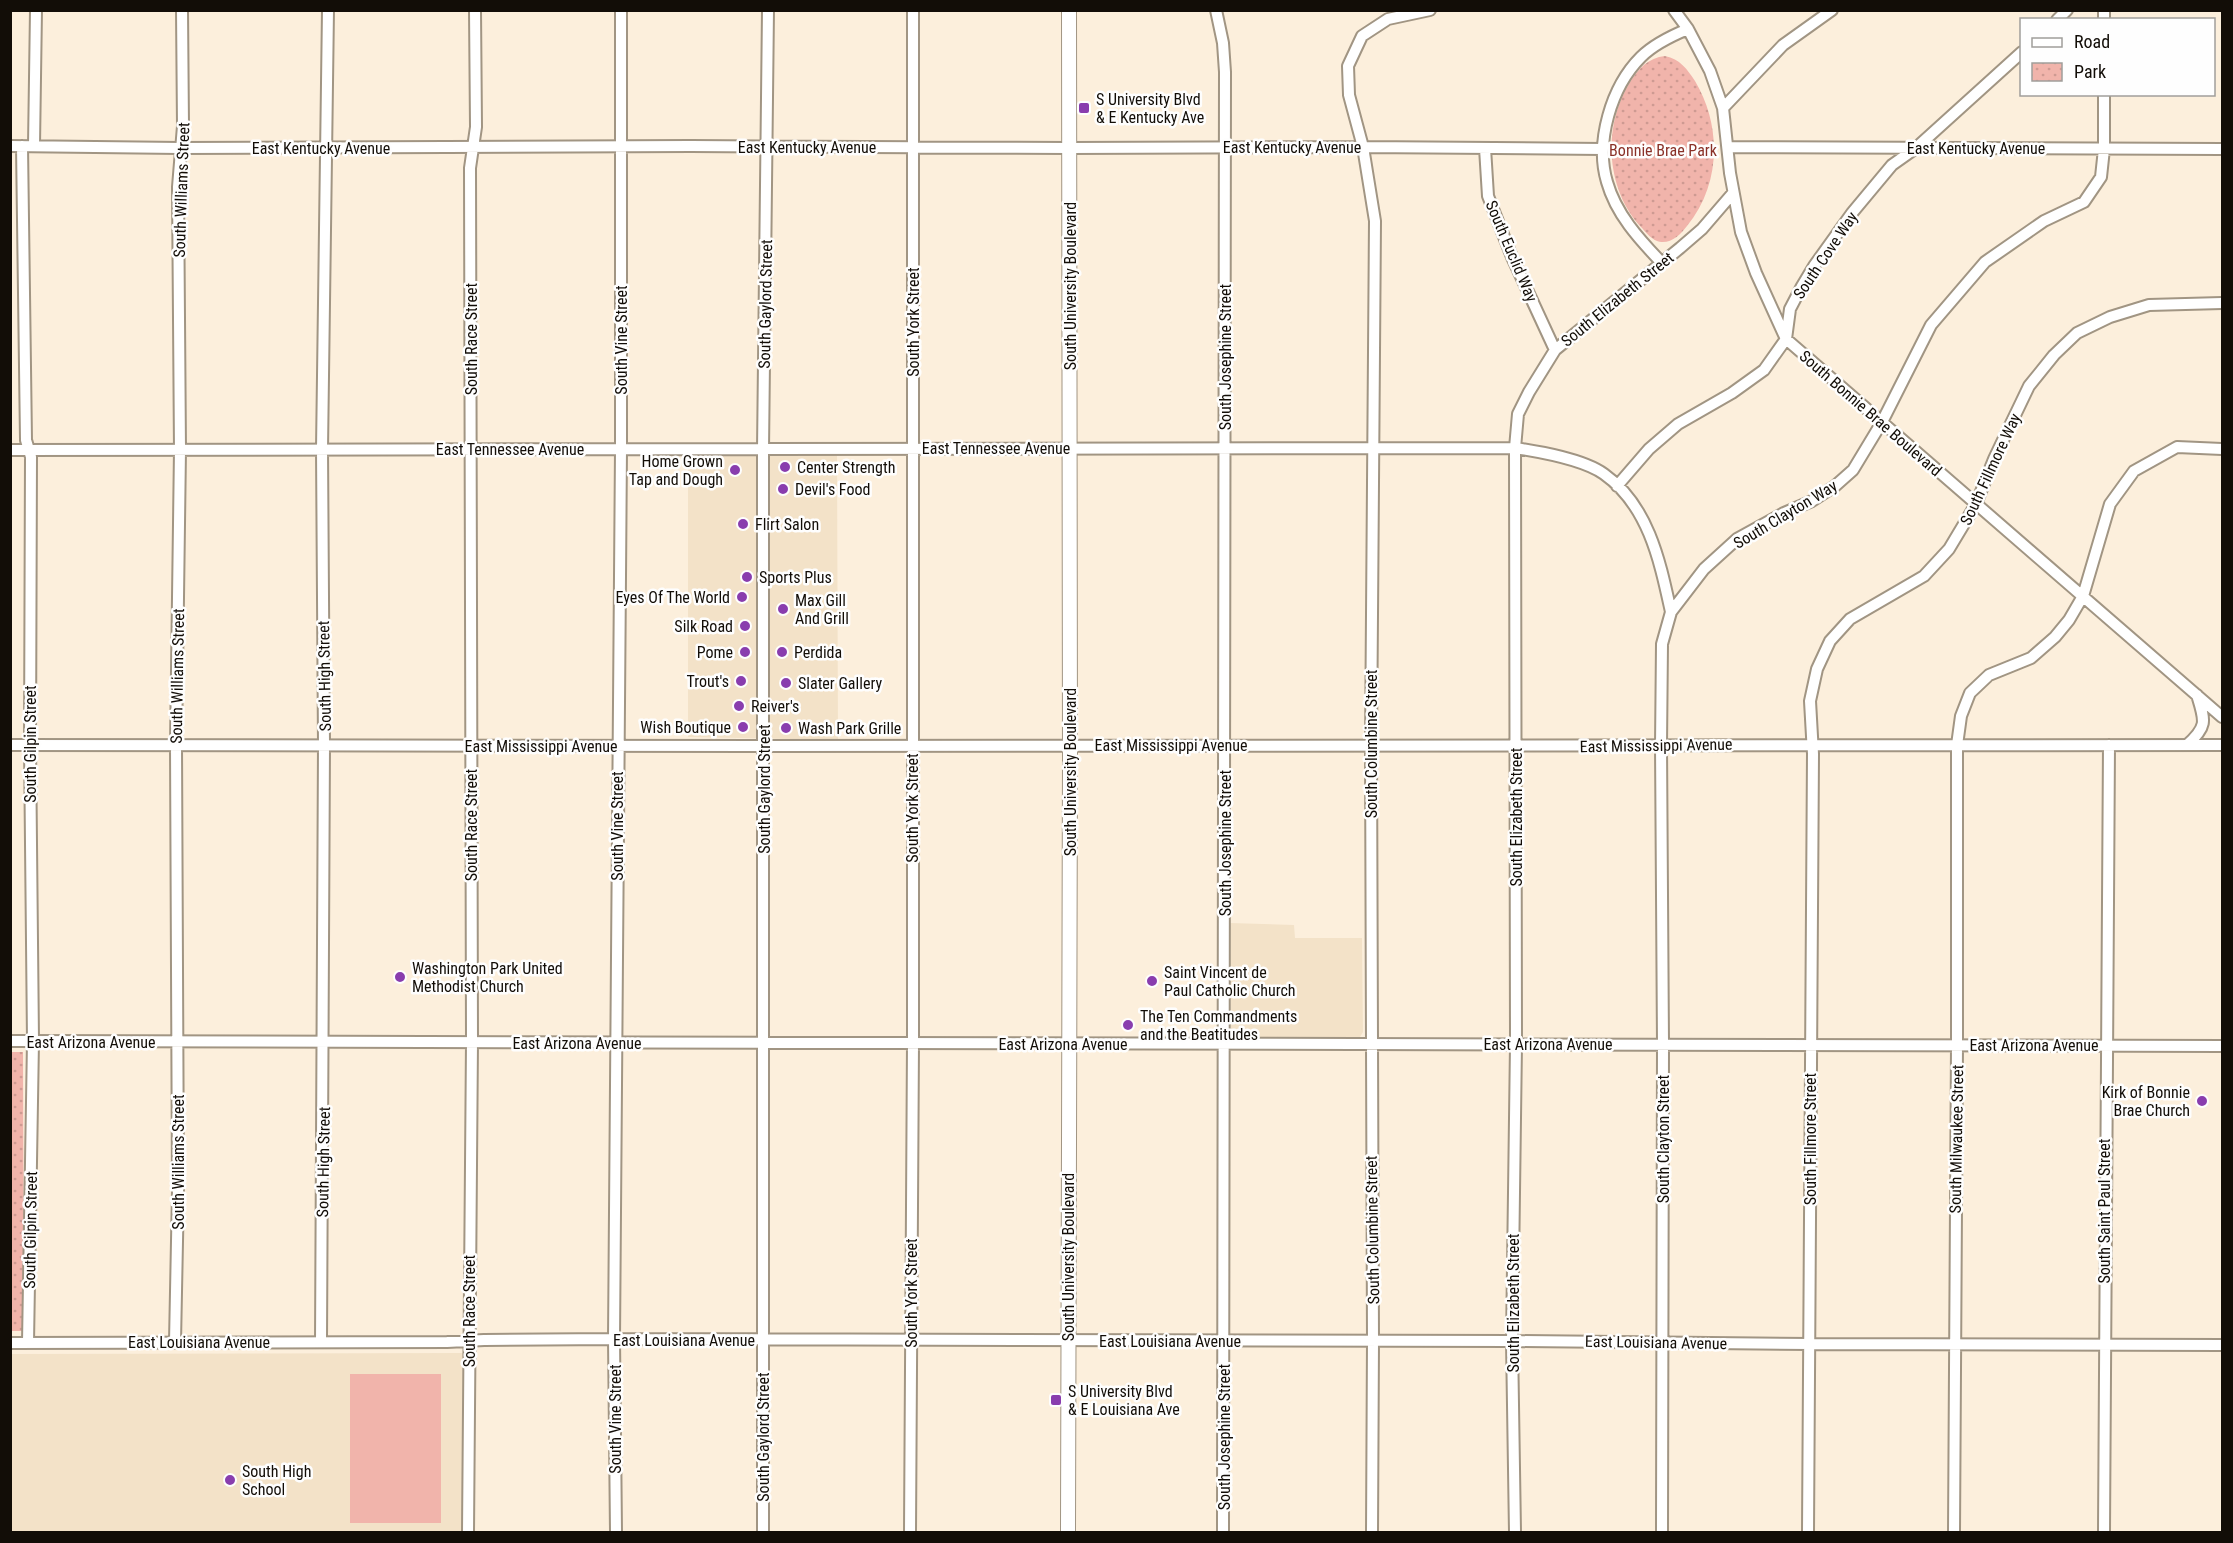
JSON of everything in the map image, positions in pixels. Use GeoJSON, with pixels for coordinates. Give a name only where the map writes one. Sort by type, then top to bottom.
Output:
{"type":"FeatureCollection","features":[{"type":"Feature","properties":{"kind":"main road","name":"South University Boulevard"},"geometry":{"type":"LineString","coordinates":[[1068,1533],[1069,10]]}},
{"type":"Feature","properties":{"kind":"street"},"geometry":{"type":"LineString","coordinates":[[34,146],[36,10]]}},
{"type":"Feature","properties":{"kind":"street","name":"South Williams Street"},"geometry":{"type":"LineString","coordinates":[[175,1342],[178,1191],[176,745],[180,450],[178,187],[183,126],[182,10]]}},
{"type":"Feature","properties":{"kind":"street","name":"South High Street"},"geometry":{"type":"LineString","coordinates":[[321,1342],[324,1042],[322,449],[328,10]]}},
{"type":"Feature","properties":{"kind":"street","name":"South Race Street"},"geometry":{"type":"LineString","coordinates":[[468,1533],[472,1042],[470,168],[476,127],[475,10]]}},
{"type":"Feature","properties":{"kind":"street","name":"South Vine Street"},"geometry":{"type":"LineString","coordinates":[[616,1533],[614,1339],[621,448],[621,10]]}},
{"type":"Feature","properties":{"kind":"street","name":"South Gaylord Street"},"geometry":{"type":"LineString","coordinates":[[763,1533],[765,1043],[763,449],[768,10]]}},
{"type":"Feature","properties":{"kind":"street","name":"South York Street"},"geometry":{"type":"LineString","coordinates":[[910,1533],[913,1043],[913,10]]}},
{"type":"Feature","properties":{"kind":"street","name":"South Josephine Street"},"geometry":{"type":"LineString","coordinates":[[1216,10],[1224,54],[1225,147],[1226,745],[1223,1533]]}},
{"type":"Feature","properties":{"kind":"street","name":"South Columbine Street"},"geometry":{"type":"LineString","coordinates":[[1372,1533],[1371,746],[1375,221],[1363,147],[1349,95],[1348,66],[1362,36],[1388,19],[1430,10]]}},
{"type":"Feature","properties":{"kind":"street","name":"South Bonnie Brae Boulevard"},"geometry":{"type":"LineString","coordinates":[[1674,10],[1688,30],[1710,71],[1723,108],[1733,193],[1741,232],[1786,339],[2223,717]]}},
{"type":"Feature","properties":{"kind":"street"},"geometry":{"type":"LineString","coordinates":[[1723,108],[1782,45],[1832,10]]}},
{"type":"Feature","properties":{"kind":"street"},"geometry":{"type":"LineString","coordinates":[[1661,262],[1641,241],[1620,212],[1606,181],[1603,149],[1611,108],[1629,73],[1653,46],[1688,30]]}},
{"type":"Feature","properties":{"kind":"street","name":"South Cove Way"},"geometry":{"type":"LineString","coordinates":[[1617,486],[1649,449],[1678,424],[1732,393],[1764,370],[1786,339],[1790,309],[1814,266],[1852,213],[1892,165],[1916,148],[2020,54]]}},
{"type":"Feature","properties":{"kind":"street"},"geometry":{"type":"LineString","coordinates":[[2104,96],[2104,149]]}},
{"type":"Feature","properties":{"kind":"street","name":"East Kentucky Avenue"},"geometry":{"type":"LineString","coordinates":[[10,146],[1603,149]]}},
{"type":"Feature","properties":{"kind":"street","name":"South Gilpin Street"},"geometry":{"type":"LineString","coordinates":[[22,146],[26,440],[29,450],[33,1041],[28,1343]]}},
{"type":"Feature","properties":{"kind":"street","name":"East Kentucky Avenue"},"geometry":{"type":"LineString","coordinates":[[1729,147],[2223,149]]}},
{"type":"Feature","properties":{"kind":"street","name":"South Euclid Way"},"geometry":{"type":"LineString","coordinates":[[1485,148],[1488,196],[1512,257],[1555,350]]}},
{"type":"Feature","properties":{"kind":"street","name":"South Clayton Way"},"geometry":{"type":"LineString","coordinates":[[1661,745],[1662,644],[1671,612],[1704,569],[1737,539],[1784,513],[1812,501],[1835,486],[1853,470],[1882,422],[1931,325],[1985,262],[2044,221],[2084,202],[2101,177],[2104,149]]}},
{"type":"Feature","properties":{"kind":"street","name":"South Elizabeth Street"},"geometry":{"type":"LineString","coordinates":[[1515,1533],[1512,1341],[1516,1044],[1515,448],[1518,414],[1528,392],[1555,350],[1702,229],[1733,193]]}},
{"type":"Feature","properties":{"kind":"street","name":"South Fillmore Way"},"geometry":{"type":"LineString","coordinates":[[1813,745],[1810,701],[1817,669],[1830,640],[1850,619],[1924,576],[1949,549],[1976,504],[1994,459],[2029,386],[2054,355],[2077,333],[2110,317],[2149,305],[2223,303]]}},
{"type":"Feature","properties":{"kind":"street","name":"South Milwaukee Street"},"geometry":{"type":"LineString","coordinates":[[1954,1533],[1958,1045],[1957,745],[1961,716],[1970,693],[1989,675],[2031,658],[2055,637],[2069,620],[2083,596],[2110,504],[2134,471],[2177,447],[2223,449]]}},
{"type":"Feature","properties":{"kind":"street","name":"East Tennessee Avenue"},"geometry":{"type":"LineString","coordinates":[[10,450],[1515,448],[1574,461],[1603,473],[1617,486],[1636,507],[1644,522],[1658,556],[1671,612]]}},
{"type":"Feature","properties":{"kind":"street"},"geometry":{"type":"LineString","coordinates":[[2201,698],[2223,706]]}},
{"type":"Feature","properties":{"kind":"street"},"geometry":{"type":"LineString","coordinates":[[2187,745],[2200,733],[2205,719],[2201,698]]}},
{"type":"Feature","properties":{"kind":"street","name":"East Mississippi Avenue"},"geometry":{"type":"LineString","coordinates":[[10,745],[2223,745]]}},
{"type":"Feature","properties":{"kind":"street","name":"South Clayton Street"},"geometry":{"type":"LineString","coordinates":[[1661,745],[1664,1044],[1662,1533]]}},
{"type":"Feature","properties":{"kind":"street","name":"South Fillmore Street"},"geometry":{"type":"LineString","coordinates":[[1808,1533],[1813,745]]}},
{"type":"Feature","properties":{"kind":"street","name":"South Saint Paul Street"},"geometry":{"type":"LineString","coordinates":[[2104,1533],[2105,1046],[2109,745]]}},
{"type":"Feature","properties":{"kind":"street","name":"East Arizona Avenue"},"geometry":{"type":"LineString","coordinates":[[10,1041],[2223,1046]]}},
{"type":"Feature","properties":{"kind":"street","name":"East Louisiana Avenue"},"geometry":{"type":"LineString","coordinates":[[10,1343],[614,1339],[2223,1345]]}},
{"type":"Feature","properties":{"kind":"shaded area"},"geometry":{"type":"Polygon","coordinates":[[[837,452],[838,740],[688,737],[688,453],[837,452]]]}},
{"type":"Feature","properties":{"kind":"shaded area"},"geometry":{"type":"Polygon","coordinates":[[[1230,923],[1294,925],[1295,938],[1362,938],[1363,1032],[1360,1037],[1234,1037],[1231,1034],[1230,923]]]}},
{"type":"Feature","properties":{"kind":"shaded area"},"geometry":{"type":"Polygon","coordinates":[[[463,1353],[462,1532],[11,1532],[10,1354],[463,1353]]]}},
{"type":"Feature","properties":{"kind":"green space","name":"Bonnie Brae Park"},"geometry":{"type":"Polygon","coordinates":[[[1665,56],[1675,59],[1686,69],[1704,98],[1710,117],[1714,155],[1712,174],[1698,210],[1679,235],[1669,241],[1661,242],[1652,238],[1640,226],[1628,210],[1620,193],[1614,175],[1612,136],[1621,99],[1630,82],[1645,64],[1665,56]]]}},
{"type":"Feature","properties":{"kind":"green space"},"geometry":{"type":"Polygon","coordinates":[[[10,1052],[23,1052],[24,1331],[11,1331],[10,1052]]]}},
{"type":"Feature","properties":{"kind":"green space"},"geometry":{"type":"Polygon","coordinates":[[[350,1374],[441,1374],[441,1523],[350,1523],[350,1374]]]}},
{"type":"Feature","properties":{"kind":"place","name":"S University Blvd & E Kentucky Ave"},"geometry":{"type":"Point","coordinates":[1084,108]}},
{"type":"Feature","properties":{"kind":"place","name":"Center Strength"},"geometry":{"type":"Point","coordinates":[785,467]}},
{"type":"Feature","properties":{"kind":"place","name":"Home Grown Tap and Dough"},"geometry":{"type":"Point","coordinates":[735,470]}},
{"type":"Feature","properties":{"kind":"place","name":"Devil's Food"},"geometry":{"type":"Point","coordinates":[783,489]}},
{"type":"Feature","properties":{"kind":"place","name":"Flirt Salon"},"geometry":{"type":"Point","coordinates":[743,524]}},
{"type":"Feature","properties":{"kind":"place","name":"Sports Plus"},"geometry":{"type":"Point","coordinates":[747,577]}},
{"type":"Feature","properties":{"kind":"place","name":"Eyes Of The World"},"geometry":{"type":"Point","coordinates":[742,597]}},
{"type":"Feature","properties":{"kind":"place","name":"Max Gill And Grill"},"geometry":{"type":"Point","coordinates":[783,609]}},
{"type":"Feature","properties":{"kind":"place","name":"Silk Road"},"geometry":{"type":"Point","coordinates":[745,626]}},
{"type":"Feature","properties":{"kind":"place","name":"Pome"},"geometry":{"type":"Point","coordinates":[745,652]}},
{"type":"Feature","properties":{"kind":"place","name":"Perdida"},"geometry":{"type":"Point","coordinates":[782,652]}},
{"type":"Feature","properties":{"kind":"place","name":"Trout's"},"geometry":{"type":"Point","coordinates":[741,681]}},
{"type":"Feature","properties":{"kind":"place","name":"Slater Gallery"},"geometry":{"type":"Point","coordinates":[786,683]}},
{"type":"Feature","properties":{"kind":"place","name":"Reiver's"},"geometry":{"type":"Point","coordinates":[739,706]}},
{"type":"Feature","properties":{"kind":"place","name":"Wish Boutique"},"geometry":{"type":"Point","coordinates":[743,727]}},
{"type":"Feature","properties":{"kind":"place","name":"Wash Park Grille"},"geometry":{"type":"Point","coordinates":[786,728]}},
{"type":"Feature","properties":{"kind":"place","name":"Washington Park United Methodist Church"},"geometry":{"type":"Point","coordinates":[400,977]}},
{"type":"Feature","properties":{"kind":"place","name":"Saint Vincent de Paul Catholic Church"},"geometry":{"type":"Point","coordinates":[1152,981]}},
{"type":"Feature","properties":{"kind":"place","name":"The Ten Commandments and the Beatitudes"},"geometry":{"type":"Point","coordinates":[1128,1025]}},
{"type":"Feature","properties":{"kind":"place","name":"Kirk of Bonnie Brae Church"},"geometry":{"type":"Point","coordinates":[2202,1101]}},
{"type":"Feature","properties":{"kind":"place","name":"S University Blvd & E Louisiana Ave"},"geometry":{"type":"Point","coordinates":[1056,1400]}},
{"type":"Feature","properties":{"kind":"place","name":"South High School"},"geometry":{"type":"Point","coordinates":[230,1480]}}]}
